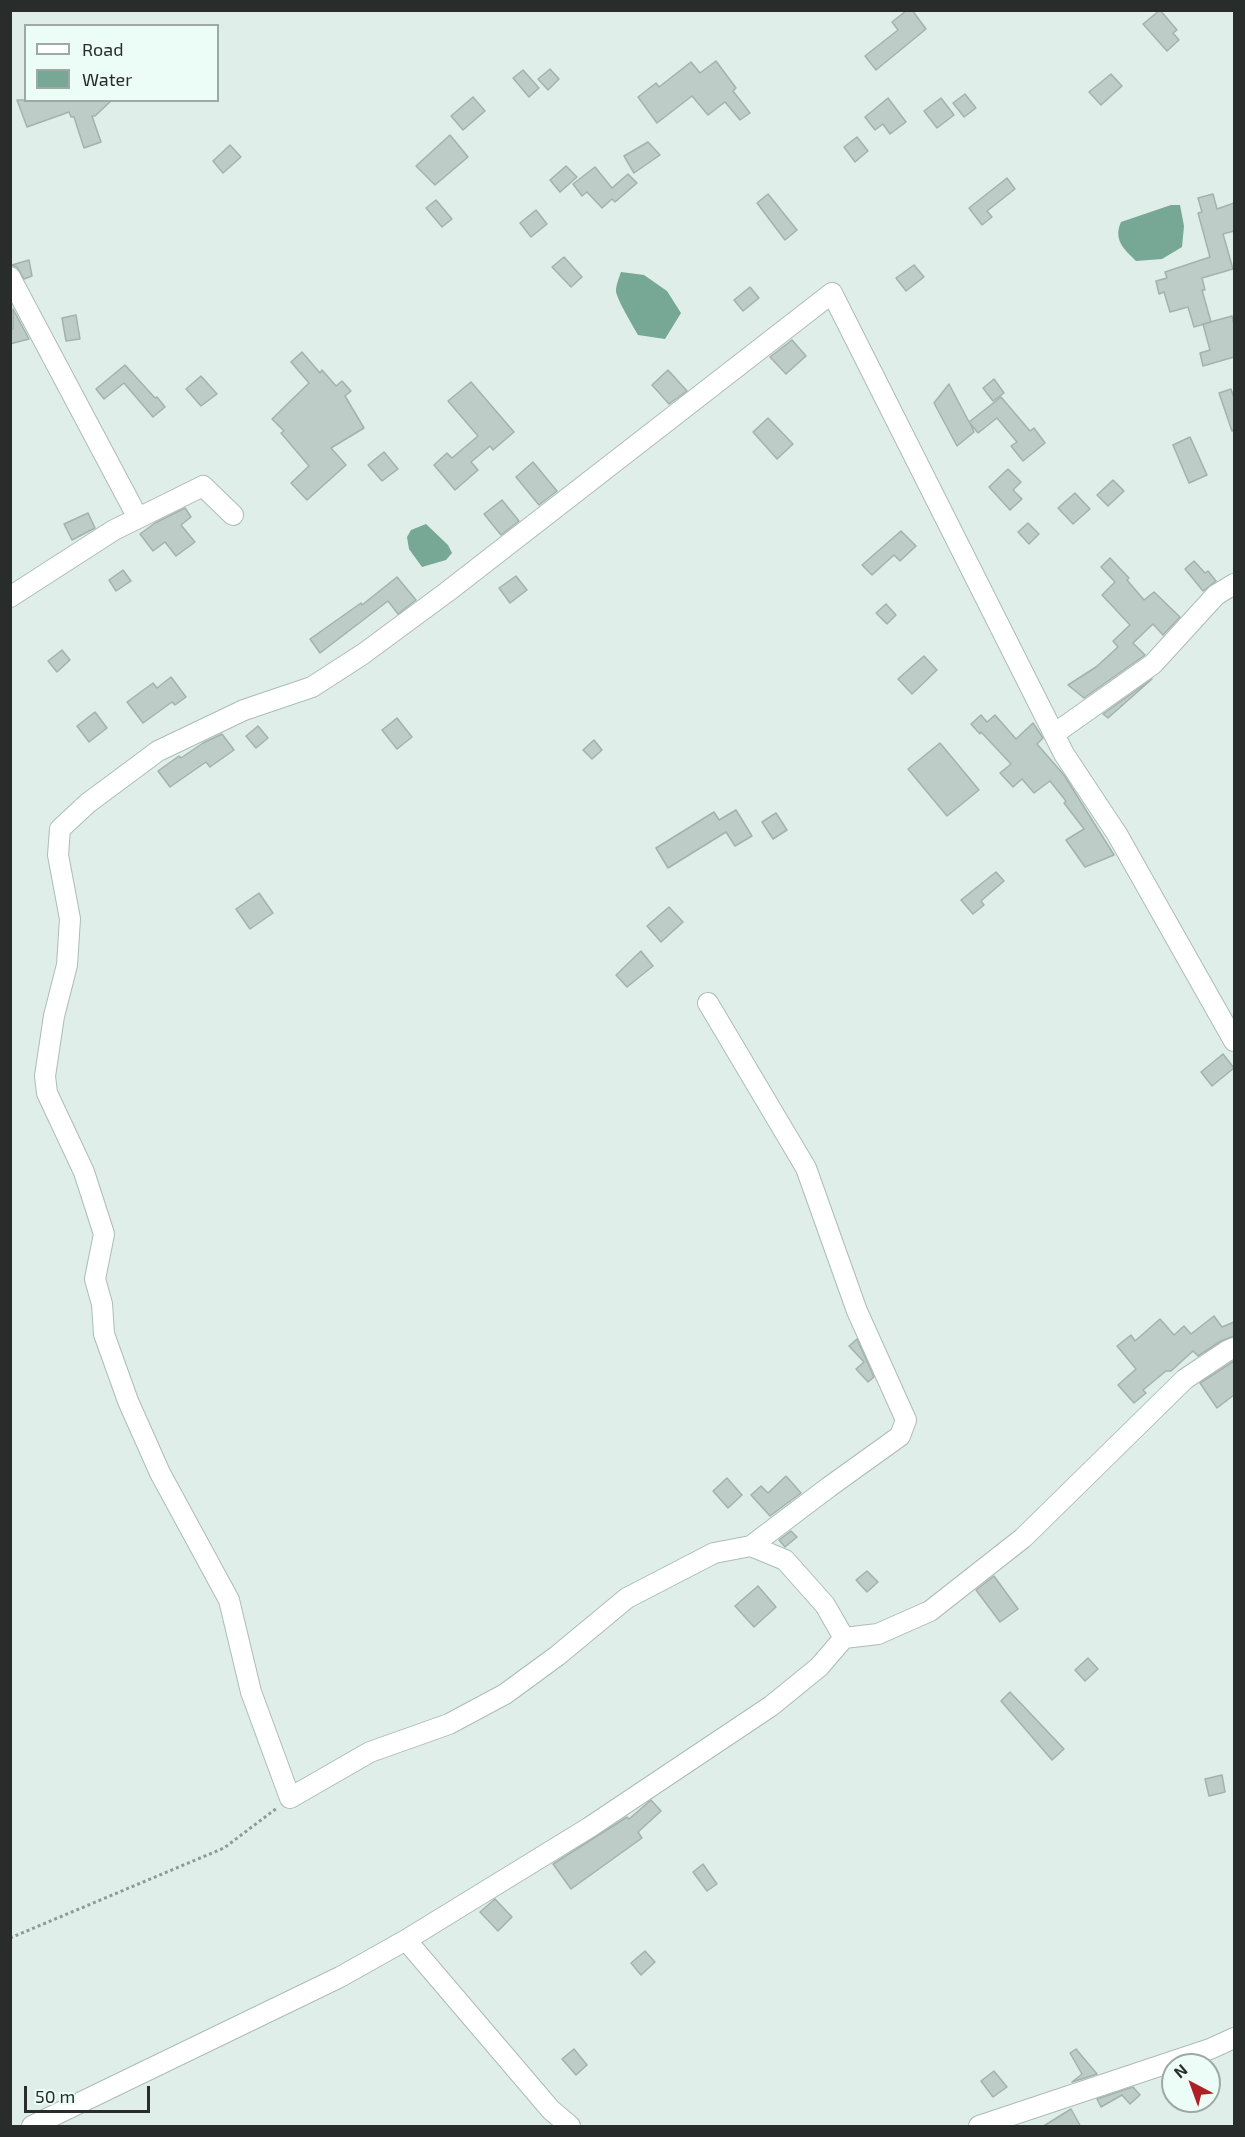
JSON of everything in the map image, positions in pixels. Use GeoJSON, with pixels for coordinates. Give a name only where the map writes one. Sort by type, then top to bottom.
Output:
{"type":"FeatureCollection","features":[{"type":"Feature","properties":{"kind":"street"},"geometry":{"type":"LineString","coordinates":[[10,277],[138,518]]}},
{"type":"Feature","properties":{"kind":"street"},"geometry":{"type":"LineString","coordinates":[[708,1003],[806,1168],[857,1311],[906,1420],[900,1436],[750,1546],[714,1553],[627,1598],[505,1694],[448,1724],[370,1752],[290,1798],[251,1692],[229,1600],[160,1473],[128,1401],[104,1334],[102,1304],[95,1279],[104,1234],[84,1172],[47,1093],[45,1077],[54,1016],[67,965],[70,919],[58,855],[60,829],[88,802],[158,751],[244,710],[312,687],[363,654],[447,592],[832,293],[1064,754],[1117,834],[1234,1041]]}},
{"type":"Feature","properties":{"kind":"street"},"geometry":{"type":"LineString","coordinates":[[10,597],[114,530],[203,486],[233,515]]}},
{"type":"Feature","properties":{"kind":"street"},"geometry":{"type":"LineString","coordinates":[[1054,734],[1153,664],[1216,595],[1234,584]]}},
{"type":"Feature","properties":{"kind":"street"},"geometry":{"type":"LineString","coordinates":[[32,2127],[340,1977],[405,1940],[590,1827],[771,1706],[819,1667],[844,1638],[878,1634],[930,1611],[1023,1538],[1185,1379],[1234,1348]]}},
{"type":"Feature","properties":{"kind":"street"},"geometry":{"type":"LineString","coordinates":[[750,1546],[785,1560],[825,1605],[844,1638]]}},
{"type":"Feature","properties":{"kind":"street"},"geometry":{"type":"LineString","coordinates":[[405,1940],[551,2110],[570,2127]]}},
{"type":"Feature","properties":{"kind":"street"},"geometry":{"type":"LineString","coordinates":[[979,2127],[1210,2049],[1234,2038]]}},
{"type":"Feature","properties":{"kind":"path"},"geometry":{"type":"LineString","coordinates":[[10,1938],[224,1848],[290,1798]]}},
{"type":"Feature","properties":{"kind":"water"},"geometry":{"type":"Polygon","coordinates":[[[1171,205],[1180,205],[1184,226],[1182,247],[1162,259],[1136,261],[1119,239],[1121,222],[1171,205]]]}},
{"type":"Feature","properties":{"kind":"water"},"geometry":{"type":"Polygon","coordinates":[[[621,272],[644,275],[667,291],[681,313],[665,339],[638,335],[617,295],[616,286],[621,272]]]}},
{"type":"Feature","properties":{"kind":"water"},"geometry":{"type":"Polygon","coordinates":[[[426,524],[448,545],[452,553],[446,560],[422,567],[409,549],[407,537],[411,530],[426,524]]]}},
{"type":"Feature","properties":{"kind":"building"},"geometry":{"type":"Polygon","coordinates":[[[907,10],[912,10],[926,29],[876,70],[865,56],[898,30],[892,22],[907,10]]]}},
{"type":"Feature","properties":{"kind":"building"},"geometry":{"type":"Polygon","coordinates":[[[1160,10],[1177,30],[1173,33],[1179,40],[1167,51],[1143,24],[1160,10]]]}},
{"type":"Feature","properties":{"kind":"building"},"geometry":{"type":"Polygon","coordinates":[[[716,61],[736,88],[733,91],[750,113],[740,120],[725,102],[708,115],[692,96],[657,123],[638,97],[656,83],[659,87],[691,62],[700,73],[716,61]]]}},
{"type":"Feature","properties":{"kind":"building"},"geometry":{"type":"Polygon","coordinates":[[[550,69],[559,79],[548,90],[538,79],[550,69]]]}},
{"type":"Feature","properties":{"kind":"building"},"geometry":{"type":"Polygon","coordinates":[[[523,70],[539,88],[529,97],[513,78],[523,70]]]}},
{"type":"Feature","properties":{"kind":"building"},"geometry":{"type":"Polygon","coordinates":[[[1111,74],[1122,86],[1101,105],[1089,92],[1111,74]]]}},
{"type":"Feature","properties":{"kind":"building"},"geometry":{"type":"Polygon","coordinates":[[[965,94],[976,108],[964,117],[953,103],[965,94]]]}},
{"type":"Feature","properties":{"kind":"building"},"geometry":{"type":"Polygon","coordinates":[[[473,97],[485,111],[463,130],[451,116],[473,97]]]}},
{"type":"Feature","properties":{"kind":"building"},"geometry":{"type":"Polygon","coordinates":[[[888,98],[906,122],[890,134],[883,124],[875,130],[865,117],[888,98]]]}},
{"type":"Feature","properties":{"kind":"building"},"geometry":{"type":"Polygon","coordinates":[[[941,98],[954,115],[937,128],[924,111],[941,98]]]}},
{"type":"Feature","properties":{"kind":"building"},"geometry":{"type":"Polygon","coordinates":[[[17,100],[24,100],[24,102],[110,102],[95,116],[92,116],[101,142],[84,148],[74,117],[71,117],[69,112],[27,127],[17,100]]]}},
{"type":"Feature","properties":{"kind":"building"},"geometry":{"type":"Polygon","coordinates":[[[450,135],[468,157],[435,185],[416,166],[450,135]]]}},
{"type":"Feature","properties":{"kind":"building"},"geometry":{"type":"Polygon","coordinates":[[[857,137],[868,151],[855,162],[844,147],[857,137]]]}},
{"type":"Feature","properties":{"kind":"building"},"geometry":{"type":"Polygon","coordinates":[[[648,142],[660,155],[634,173],[624,156],[648,142]]]}},
{"type":"Feature","properties":{"kind":"building"},"geometry":{"type":"Polygon","coordinates":[[[230,145],[241,157],[223,173],[213,161],[230,145]]]}},
{"type":"Feature","properties":{"kind":"building"},"geometry":{"type":"Polygon","coordinates":[[[566,166],[577,177],[560,192],[550,180],[566,166]]]}},
{"type":"Feature","properties":{"kind":"building"},"geometry":{"type":"Polygon","coordinates":[[[595,167],[612,188],[628,174],[637,183],[615,202],[612,199],[602,208],[587,192],[582,196],[573,184],[595,167]]]}},
{"type":"Feature","properties":{"kind":"building"},"geometry":{"type":"Polygon","coordinates":[[[1007,178],[1015,189],[987,211],[992,217],[982,225],[969,208],[1007,178]]]}},
{"type":"Feature","properties":{"kind":"building"},"geometry":{"type":"Polygon","coordinates":[[[768,194],[797,230],[785,240],[757,203],[768,194]]]}},
{"type":"Feature","properties":{"kind":"building"},"geometry":{"type":"Polygon","coordinates":[[[1213,194],[1217,209],[1234,203],[1234,231],[1223,234],[1233,269],[1202,278],[1205,290],[1202,290],[1211,322],[1194,327],[1188,307],[1170,312],[1164,292],[1159,294],[1156,281],[1167,278],[1165,272],[1210,257],[1198,213],[1202,212],[1198,198],[1213,194]]]}},
{"type":"Feature","properties":{"kind":"building"},"geometry":{"type":"Polygon","coordinates":[[[436,200],[452,219],[442,227],[426,208],[436,200]]]}},
{"type":"Feature","properties":{"kind":"building"},"geometry":{"type":"Polygon","coordinates":[[[536,210],[547,224],[531,237],[520,223],[536,210]]]}},
{"type":"Feature","properties":{"kind":"building"},"geometry":{"type":"Polygon","coordinates":[[[564,257],[582,277],[571,287],[552,267],[564,257]]]}},
{"type":"Feature","properties":{"kind":"building"},"geometry":{"type":"Polygon","coordinates":[[[29,260],[32,276],[24,279],[17,267],[12,265],[29,260]]]}},
{"type":"Feature","properties":{"kind":"building"},"geometry":{"type":"Polygon","coordinates":[[[914,265],[924,277],[906,291],[896,278],[914,265]]]}},
{"type":"Feature","properties":{"kind":"building"},"geometry":{"type":"Polygon","coordinates":[[[750,287],[759,298],[743,311],[734,300],[750,287]]]}},
{"type":"Feature","properties":{"kind":"building"},"geometry":{"type":"Polygon","coordinates":[[[13,309],[29,339],[10,344],[10,330],[13,329],[13,309]]]}},
{"type":"Feature","properties":{"kind":"building"},"geometry":{"type":"Polygon","coordinates":[[[76,315],[80,339],[66,341],[62,318],[76,315]]]}},
{"type":"Feature","properties":{"kind":"building"},"geometry":{"type":"Polygon","coordinates":[[[1232,316],[1234,357],[1203,366],[1200,353],[1210,350],[1203,324],[1232,316]]]}},
{"type":"Feature","properties":{"kind":"building"},"geometry":{"type":"Polygon","coordinates":[[[792,340],[806,356],[786,374],[770,357],[792,340]]]}},
{"type":"Feature","properties":{"kind":"building"},"geometry":{"type":"Polygon","coordinates":[[[302,352],[320,373],[322,370],[336,386],[342,381],[351,391],[345,396],[364,428],[331,448],[346,465],[307,500],[291,483],[309,466],[281,433],[284,431],[272,419],[309,383],[291,362],[302,352]]]}},
{"type":"Feature","properties":{"kind":"building"},"geometry":{"type":"Polygon","coordinates":[[[125,365],[165,407],[153,417],[124,383],[104,399],[96,389],[125,365]]]}},
{"type":"Feature","properties":{"kind":"building"},"geometry":{"type":"Polygon","coordinates":[[[668,370],[687,391],[669,404],[652,385],[668,370]]]}},
{"type":"Feature","properties":{"kind":"building"},"geometry":{"type":"Polygon","coordinates":[[[201,376],[217,394],[201,406],[186,389],[201,376]]]}},
{"type":"Feature","properties":{"kind":"building"},"geometry":{"type":"Polygon","coordinates":[[[994,379],[1004,393],[993,401],[983,388],[994,379]]]}},
{"type":"Feature","properties":{"kind":"building"},"geometry":{"type":"Polygon","coordinates":[[[471,382],[514,432],[493,450],[490,446],[471,462],[478,470],[455,490],[434,465],[447,453],[452,458],[478,436],[448,401],[471,382]]]}},
{"type":"Feature","properties":{"kind":"building"},"geometry":{"type":"Polygon","coordinates":[[[949,384],[969,422],[1001,397],[1030,431],[1034,428],[1045,443],[1023,461],[1011,446],[1017,442],[997,418],[978,433],[970,423],[974,432],[957,446],[934,403],[949,384]]]}},
{"type":"Feature","properties":{"kind":"building"},"geometry":{"type":"Polygon","coordinates":[[[1231,389],[1234,398],[1234,430],[1232,431],[1219,393],[1231,389]]]}},
{"type":"Feature","properties":{"kind":"building"},"geometry":{"type":"Polygon","coordinates":[[[768,418],[793,444],[777,459],[753,432],[768,418]]]}},
{"type":"Feature","properties":{"kind":"building"},"geometry":{"type":"Polygon","coordinates":[[[1190,437],[1207,475],[1189,483],[1173,445],[1190,437]]]}},
{"type":"Feature","properties":{"kind":"building"},"geometry":{"type":"Polygon","coordinates":[[[384,452],[398,469],[382,481],[368,465],[384,452]]]}},
{"type":"Feature","properties":{"kind":"building"},"geometry":{"type":"Polygon","coordinates":[[[533,462],[557,491],[539,505],[516,477],[533,462]]]}},
{"type":"Feature","properties":{"kind":"building"},"geometry":{"type":"Polygon","coordinates":[[[1008,469],[1021,482],[1013,490],[1022,499],[1010,510],[989,487],[1008,469]]]}},
{"type":"Feature","properties":{"kind":"building"},"geometry":{"type":"Polygon","coordinates":[[[1113,480],[1124,491],[1108,506],[1097,495],[1113,480]]]}},
{"type":"Feature","properties":{"kind":"building"},"geometry":{"type":"Polygon","coordinates":[[[1075,493],[1090,509],[1073,524],[1058,508],[1075,493]]]}},
{"type":"Feature","properties":{"kind":"building"},"geometry":{"type":"Polygon","coordinates":[[[502,500],[519,521],[501,535],[484,514],[502,500]]]}},
{"type":"Feature","properties":{"kind":"building"},"geometry":{"type":"Polygon","coordinates":[[[185,508],[191,517],[181,525],[195,542],[176,556],[165,542],[153,551],[140,534],[155,523],[185,508]]]}},
{"type":"Feature","properties":{"kind":"building"},"geometry":{"type":"Polygon","coordinates":[[[88,513],[95,528],[72,540],[64,524],[88,513]]]}},
{"type":"Feature","properties":{"kind":"building"},"geometry":{"type":"Polygon","coordinates":[[[1028,523],[1039,534],[1029,544],[1018,532],[1028,523]]]}},
{"type":"Feature","properties":{"kind":"building"},"geometry":{"type":"Polygon","coordinates":[[[901,531],[916,546],[900,561],[894,555],[872,575],[862,565],[901,531]]]}},
{"type":"Feature","properties":{"kind":"building"},"geometry":{"type":"Polygon","coordinates":[[[1110,558],[1129,578],[1127,580],[1144,600],[1154,592],[1180,617],[1163,635],[1153,624],[1133,643],[1145,655],[1084,698],[1068,685],[1096,667],[1118,647],[1113,641],[1130,625],[1102,595],[1115,582],[1101,567],[1110,558]]]}},
{"type":"Feature","properties":{"kind":"building"},"geometry":{"type":"Polygon","coordinates":[[[1194,561],[1205,573],[1208,571],[1216,581],[1203,591],[1185,569],[1194,561]]]}},
{"type":"Feature","properties":{"kind":"building"},"geometry":{"type":"Polygon","coordinates":[[[123,570],[131,581],[116,591],[109,580],[123,570]]]}},
{"type":"Feature","properties":{"kind":"building"},"geometry":{"type":"Polygon","coordinates":[[[516,576],[527,590],[510,603],[499,588],[516,576]]]}},
{"type":"Feature","properties":{"kind":"building"},"geometry":{"type":"Polygon","coordinates":[[[397,577],[416,600],[398,614],[388,601],[320,653],[310,639],[361,603],[362,605],[397,577]]]}},
{"type":"Feature","properties":{"kind":"building"},"geometry":{"type":"Polygon","coordinates":[[[886,604],[896,615],[887,624],[876,613],[886,604]]]}},
{"type":"Feature","properties":{"kind":"building"},"geometry":{"type":"Polygon","coordinates":[[[62,650],[70,660],[57,672],[48,661],[62,650]]]}},
{"type":"Feature","properties":{"kind":"building"},"geometry":{"type":"Polygon","coordinates":[[[924,656],[937,670],[912,694],[898,679],[924,656]]]}},
{"type":"Feature","properties":{"kind":"building"},"geometry":{"type":"Polygon","coordinates":[[[171,677],[186,697],[175,705],[172,702],[143,723],[127,702],[153,683],[157,688],[171,677]]]}},
{"type":"Feature","properties":{"kind":"building"},"geometry":{"type":"Polygon","coordinates":[[[1152,679],[1108,718],[1103,714],[1152,679]]]}},
{"type":"Feature","properties":{"kind":"building"},"geometry":{"type":"Polygon","coordinates":[[[95,712],[107,728],[89,742],[77,726],[95,712]]]}},
{"type":"Feature","properties":{"kind":"building"},"geometry":{"type":"Polygon","coordinates":[[[981,715],[987,722],[995,715],[1016,739],[1033,723],[1043,738],[1037,744],[1064,775],[1114,855],[1085,867],[1066,840],[1084,829],[1064,803],[1066,801],[1050,781],[1034,793],[1022,779],[1013,787],[1000,773],[1011,764],[971,724],[981,715]]]}},
{"type":"Feature","properties":{"kind":"building"},"geometry":{"type":"Polygon","coordinates":[[[397,718],[412,737],[397,749],[382,730],[397,718]]]}},
{"type":"Feature","properties":{"kind":"building"},"geometry":{"type":"Polygon","coordinates":[[[258,726],[268,738],[256,748],[246,736],[258,726]]]}},
{"type":"Feature","properties":{"kind":"building"},"geometry":{"type":"Polygon","coordinates":[[[222,734],[234,750],[210,767],[206,762],[170,787],[158,771],[179,756],[181,758],[203,743],[222,734]]]}},
{"type":"Feature","properties":{"kind":"building"},"geometry":{"type":"Polygon","coordinates":[[[594,740],[602,750],[592,759],[583,750],[594,740]]]}},
{"type":"Feature","properties":{"kind":"building"},"geometry":{"type":"Polygon","coordinates":[[[940,743],[979,790],[947,816],[908,769],[940,743]]]}},
{"type":"Feature","properties":{"kind":"building"},"geometry":{"type":"Polygon","coordinates":[[[736,810],[752,836],[735,846],[726,832],[668,868],[656,848],[714,812],[719,820],[736,810]]]}},
{"type":"Feature","properties":{"kind":"building"},"geometry":{"type":"Polygon","coordinates":[[[776,813],[787,830],[773,839],[762,822],[776,813]]]}},
{"type":"Feature","properties":{"kind":"building"},"geometry":{"type":"Polygon","coordinates":[[[996,872],[1004,881],[981,901],[984,905],[973,914],[961,900],[996,872]]]}},
{"type":"Feature","properties":{"kind":"building"},"geometry":{"type":"Polygon","coordinates":[[[259,893],[273,913],[250,929],[236,909],[259,893]]]}},
{"type":"Feature","properties":{"kind":"building"},"geometry":{"type":"Polygon","coordinates":[[[669,907],[683,922],[661,942],[647,926],[669,907]]]}},
{"type":"Feature","properties":{"kind":"building"},"geometry":{"type":"Polygon","coordinates":[[[641,951],[653,966],[627,987],[616,975],[641,951]]]}},
{"type":"Feature","properties":{"kind":"building"},"geometry":{"type":"Polygon","coordinates":[[[1223,1054],[1234,1068],[1212,1086],[1201,1072],[1223,1054]]]}},
{"type":"Feature","properties":{"kind":"building"},"geometry":{"type":"Polygon","coordinates":[[[1214,1316],[1222,1327],[1234,1322],[1234,1336],[1221,1341],[1198,1356],[1193,1351],[1171,1371],[1166,1371],[1143,1390],[1146,1393],[1134,1403],[1118,1385],[1136,1369],[1117,1346],[1131,1335],[1135,1341],[1160,1319],[1174,1335],[1184,1326],[1191,1334],[1214,1316]]]}},
{"type":"Feature","properties":{"kind":"building"},"geometry":{"type":"Polygon","coordinates":[[[857,1339],[874,1377],[868,1382],[856,1369],[864,1362],[849,1346],[857,1339]]]}},
{"type":"Feature","properties":{"kind":"building"},"geometry":{"type":"Polygon","coordinates":[[[1234,1361],[1234,1395],[1217,1408],[1200,1383],[1234,1361]]]}},
{"type":"Feature","properties":{"kind":"building"},"geometry":{"type":"Polygon","coordinates":[[[786,1476],[801,1493],[770,1516],[751,1495],[761,1486],[768,1493],[786,1476]]]}},
{"type":"Feature","properties":{"kind":"building"},"geometry":{"type":"Polygon","coordinates":[[[727,1478],[742,1495],[728,1508],[713,1491],[727,1478]]]}},
{"type":"Feature","properties":{"kind":"building"},"geometry":{"type":"Polygon","coordinates":[[[791,1531],[797,1537],[785,1547],[779,1540],[791,1531]]]}},
{"type":"Feature","properties":{"kind":"building"},"geometry":{"type":"Polygon","coordinates":[[[867,1571],[878,1582],[867,1592],[856,1580],[867,1571]]]}},
{"type":"Feature","properties":{"kind":"building"},"geometry":{"type":"Polygon","coordinates":[[[994,1576],[1018,1609],[1000,1622],[976,1590],[994,1576]]]}},
{"type":"Feature","properties":{"kind":"building"},"geometry":{"type":"Polygon","coordinates":[[[758,1586],[776,1607],[754,1627],[735,1606],[758,1586]]]}},
{"type":"Feature","properties":{"kind":"building"},"geometry":{"type":"Polygon","coordinates":[[[1088,1658],[1098,1669],[1085,1681],[1075,1670],[1088,1658]]]}},
{"type":"Feature","properties":{"kind":"building"},"geometry":{"type":"Polygon","coordinates":[[[1010,1692],[1064,1749],[1052,1760],[1001,1701],[1010,1692]]]}},
{"type":"Feature","properties":{"kind":"building"},"geometry":{"type":"Polygon","coordinates":[[[1222,1775],[1225,1792],[1209,1796],[1205,1779],[1222,1775]]]}},
{"type":"Feature","properties":{"kind":"building"},"geometry":{"type":"Polygon","coordinates":[[[651,1800],[661,1811],[638,1832],[642,1838],[571,1889],[553,1864],[627,1817],[629,1819],[651,1800]]]}},
{"type":"Feature","properties":{"kind":"building"},"geometry":{"type":"Polygon","coordinates":[[[703,1864],[717,1884],[707,1891],[693,1872],[703,1864]]]}},
{"type":"Feature","properties":{"kind":"building"},"geometry":{"type":"Polygon","coordinates":[[[495,1899],[512,1917],[498,1931],[480,1912],[495,1899]]]}},
{"type":"Feature","properties":{"kind":"building"},"geometry":{"type":"Polygon","coordinates":[[[645,1951],[655,1962],[641,1975],[631,1963],[645,1951]]]}},
{"type":"Feature","properties":{"kind":"building"},"geometry":{"type":"Polygon","coordinates":[[[574,2049],[587,2065],[576,2075],[562,2059],[574,2049]]]}},
{"type":"Feature","properties":{"kind":"building"},"geometry":{"type":"Polygon","coordinates":[[[1076,2049],[1097,2074],[1072,2082],[1082,2074],[1070,2053],[1076,2049]]]}},
{"type":"Feature","properties":{"kind":"building"},"geometry":{"type":"Polygon","coordinates":[[[994,2071],[1007,2087],[993,2097],[981,2081],[994,2071]]]}},
{"type":"Feature","properties":{"kind":"building"},"geometry":{"type":"Polygon","coordinates":[[[1133,2087],[1140,2095],[1130,2104],[1122,2095],[1101,2107],[1097,2099],[1133,2087]]]}},
{"type":"Feature","properties":{"kind":"building"},"geometry":{"type":"Polygon","coordinates":[[[1071,2109],[1081,2127],[1042,2127],[1071,2109]]]}}]}
